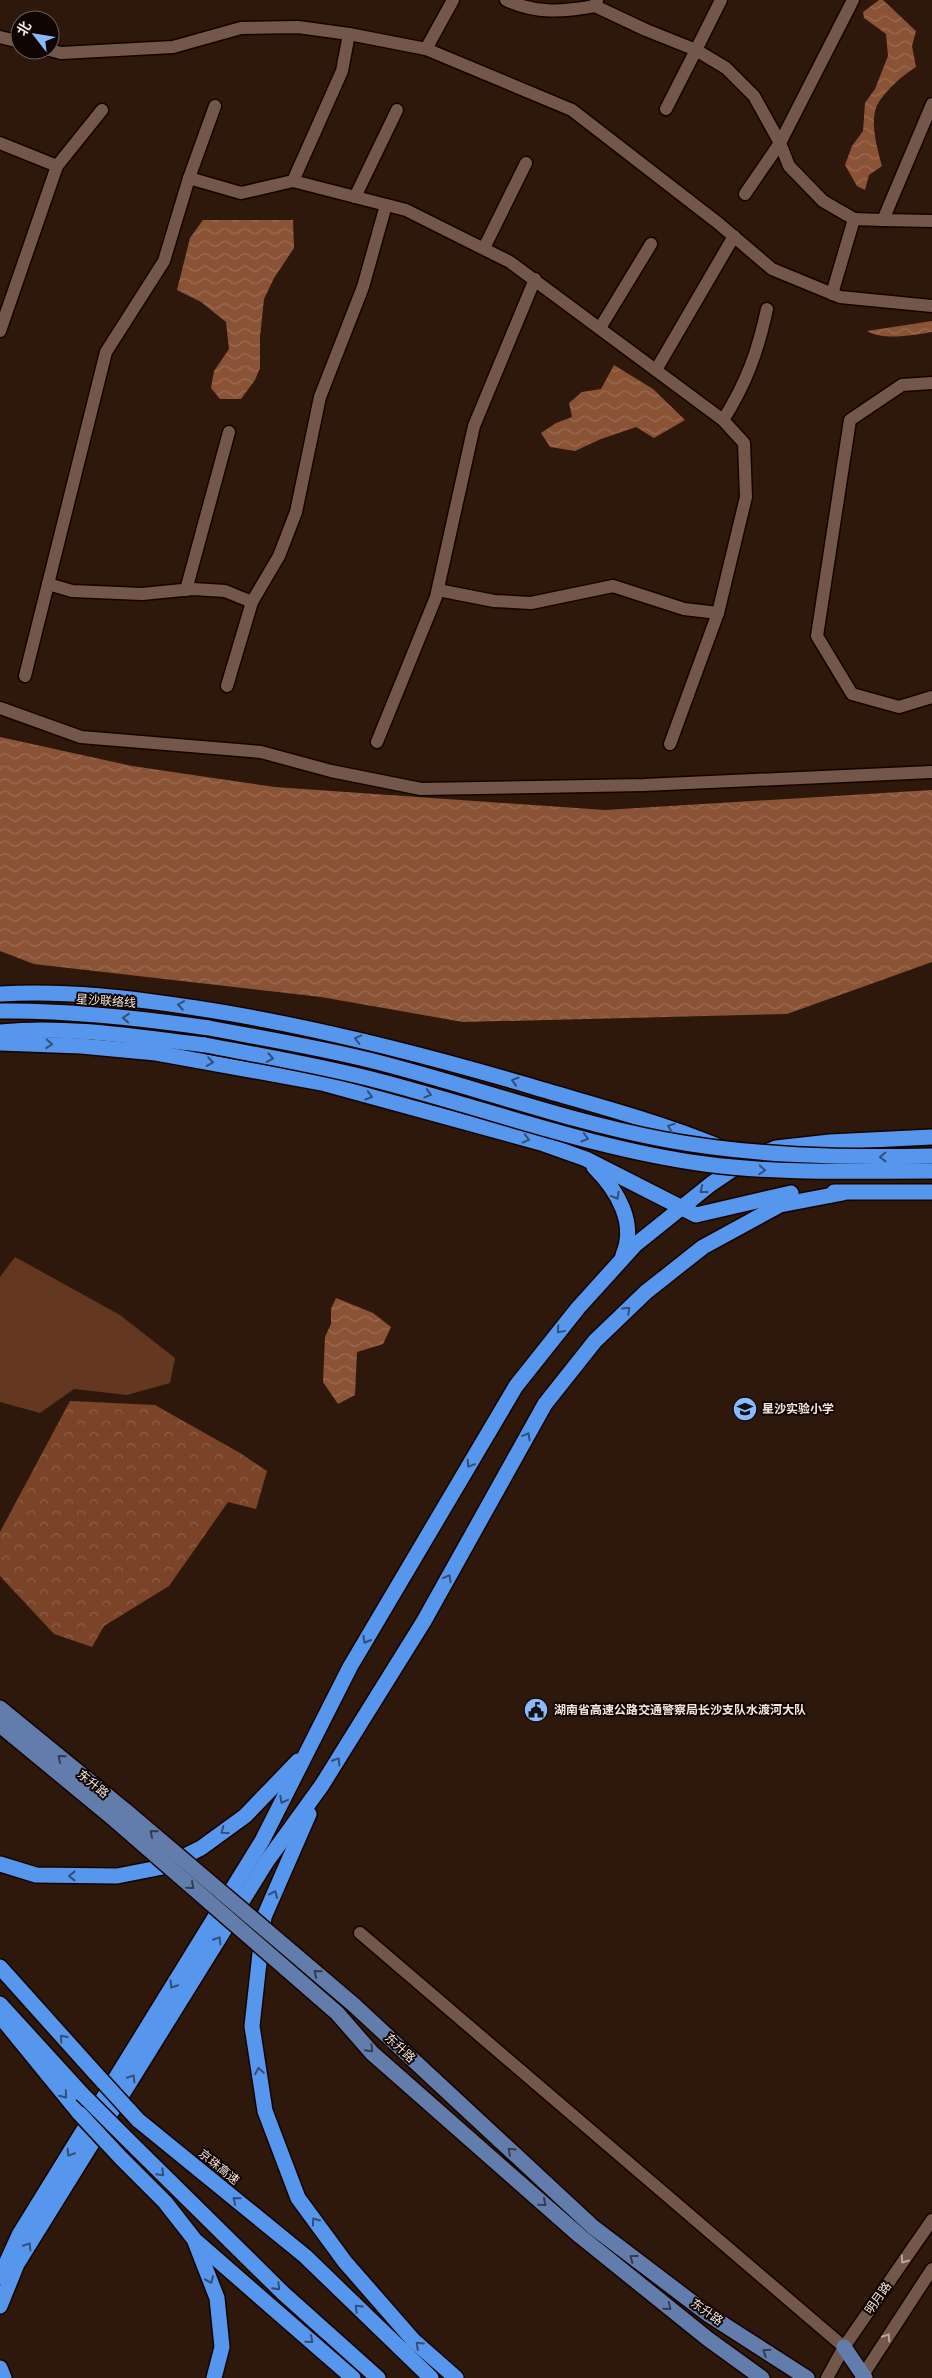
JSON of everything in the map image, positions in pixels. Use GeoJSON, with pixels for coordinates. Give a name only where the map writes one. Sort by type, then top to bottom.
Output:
{"type":"FeatureCollection","features":[{"type":"Feature","properties":{"kind":"highway"},"geometry":{"type":"LineString","coordinates":[[0,994],[38,991],[120,997],[252,1016],[310,1027],[456,1064],[672,1127],[748,1159]]}},
{"type":"Feature","properties":{"kind":"highway","name":"星沙联络线"},"geometry":{"type":"LineString","coordinates":[[0,1011],[36,1011],[152,1020],[209,1028],[369,1060],[612,1128],[660,1139],[779,1155],[932,1156]]}},
{"type":"Feature","properties":{"kind":"highway"},"geometry":{"type":"LineString","coordinates":[[0,1032],[44,1029],[120,1035],[205,1045],[378,1080],[599,1142],[704,1164],[776,1170],[932,1171]]}},
{"type":"Feature","properties":{"kind":"highway"},"geometry":{"type":"LineString","coordinates":[[0,1043],[62,1045],[156,1053],[322,1083],[541,1143],[586,1159],[696,1215],[798,1192],[932,1192]]}},
{"type":"Feature","properties":{"kind":"highway"},"geometry":{"type":"LineString","coordinates":[[0,2276],[19,2235],[262,1840],[310,1749],[350,1667],[390,1598],[516,1386],[566,1322],[635,1245],[711,1184],[748,1159],[776,1148],[830,1142],[932,1137]]}},
{"type":"Feature","properties":{"kind":"highway"},"geometry":{"type":"LineString","coordinates":[[586,1159],[605,1178],[626,1215],[628,1230],[627,1247],[621,1260]]}},
{"type":"Feature","properties":{"kind":"highway"},"geometry":{"type":"LineString","coordinates":[[0,2306],[17,2264],[268,1861],[322,1785],[424,1621],[545,1404],[595,1342],[646,1292],[703,1247],[780,1205],[843,1193]]}},
{"type":"Feature","properties":{"kind":"highway"},"geometry":{"type":"LineString","coordinates":[[0,1864],[36,1875],[117,1876],[163,1867],[201,1848],[245,1816],[310,1749]]}},
{"type":"Feature","properties":{"kind":"highway"},"geometry":{"type":"LineString","coordinates":[[322,1785],[264,1917],[252,2026],[265,2112],[298,2198],[345,2262],[414,2341],[456,2378]]}},
{"type":"Feature","properties":{"kind":"highway","name":"京珠高速"},"geometry":{"type":"LineString","coordinates":[[0,1967],[138,2120],[305,2256],[431,2378]]}},
{"type":"Feature","properties":{"kind":"highway"},"geometry":{"type":"LineString","coordinates":[[0,2004],[82,2094],[127,2139],[283,2293],[378,2378]]}},
{"type":"Feature","properties":{"kind":"highway"},"geometry":{"type":"LineString","coordinates":[[0,2016],[80,2114],[120,2158],[165,2202],[194,2239],[353,2378]]}},
{"type":"Feature","properties":{"kind":"highway"},"geometry":{"type":"LineString","coordinates":[[194,2239],[217,2298],[222,2347],[214,2378]]}},
{"type":"Feature","properties":{"kind":"highway"},"geometry":{"type":"LineString","coordinates":[[0,2368],[4,2378]]}},
{"type":"Feature","properties":{"kind":"main road","name":"东升路"},"geometry":{"type":"LineString","coordinates":[[0,1708],[337,2013],[372,2053],[580,2236],[708,2339],[762,2378]]}},
{"type":"Feature","properties":{"kind":"main road","name":"东升路"},"geometry":{"type":"LineString","coordinates":[[0,1725],[120,1815],[354,2004],[593,2227],[710,2315],[807,2378]]}},
{"type":"Feature","properties":{"kind":"main road"},"geometry":{"type":"LineString","coordinates":[[844,2346],[863,2377]]}},
{"type":"Feature","properties":{"kind":"street"},"geometry":{"type":"LineString","coordinates":[[426,49],[453,0]]}},
{"type":"Feature","properties":{"kind":"street"},"geometry":{"type":"LineString","coordinates":[[506,0],[526,9],[565,11],[596,3],[646,30],[696,50],[726,68],[754,96],[780,143],[789,166],[823,201],[854,219],[932,221]]}},
{"type":"Feature","properties":{"kind":"street"},"geometry":{"type":"LineString","coordinates":[[666,109],[721,0]]}},
{"type":"Feature","properties":{"kind":"street"},"geometry":{"type":"LineString","coordinates":[[745,194],[780,143],[853,0]]}},
{"type":"Feature","properties":{"kind":"street"},"geometry":{"type":"LineString","coordinates":[[60,53],[173,47],[241,28],[298,27],[349,34],[426,49],[572,110],[734,236],[772,269],[840,297],[932,306]]}},
{"type":"Feature","properties":{"kind":"street"},"geometry":{"type":"LineString","coordinates":[[293,181],[342,71],[349,34]]}},
{"type":"Feature","properties":{"kind":"street"},"geometry":{"type":"LineString","coordinates":[[883,220],[932,104]]}},
{"type":"Feature","properties":{"kind":"street"},"geometry":{"type":"LineString","coordinates":[[25,676],[106,352],[164,261],[189,178],[215,106]]}},
{"type":"Feature","properties":{"kind":"street"},"geometry":{"type":"LineString","coordinates":[[0,331],[57,166],[102,110]]}},
{"type":"Feature","properties":{"kind":"street"},"geometry":{"type":"LineString","coordinates":[[355,197],[397,110]]}},
{"type":"Feature","properties":{"kind":"street"},"geometry":{"type":"LineString","coordinates":[[0,142],[57,166]]}},
{"type":"Feature","properties":{"kind":"street"},"geometry":{"type":"LineString","coordinates":[[484,248],[526,163]]}},
{"type":"Feature","properties":{"kind":"street"},"geometry":{"type":"LineString","coordinates":[[189,178],[240,193],[293,181],[406,210],[484,248],[510,262],[535,279],[723,420],[744,444],[746,497],[718,613],[670,744]]}},
{"type":"Feature","properties":{"kind":"street"},"geometry":{"type":"LineString","coordinates":[[227,686],[252,602],[278,556],[296,512],[320,397],[363,287],[386,205]]}},
{"type":"Feature","properties":{"kind":"street"},"geometry":{"type":"LineString","coordinates":[[832,294],[854,219]]}},
{"type":"Feature","properties":{"kind":"street"},"geometry":{"type":"LineString","coordinates":[[656,370],[734,236]]}},
{"type":"Feature","properties":{"kind":"street"},"geometry":{"type":"LineString","coordinates":[[600,328],[651,244]]}},
{"type":"Feature","properties":{"kind":"street"},"geometry":{"type":"LineString","coordinates":[[378,742],[438,590],[474,426],[535,279]]}},
{"type":"Feature","properties":{"kind":"street"},"geometry":{"type":"LineString","coordinates":[[723,420],[742,389],[762,332],[767,309]]}},
{"type":"Feature","properties":{"kind":"street"},"geometry":{"type":"LineString","coordinates":[[932,383],[902,386],[850,420],[817,636],[852,694],[899,706],[932,697]]}},
{"type":"Feature","properties":{"kind":"street"},"geometry":{"type":"LineString","coordinates":[[186,590],[229,432]]}},
{"type":"Feature","properties":{"kind":"street"},"geometry":{"type":"LineString","coordinates":[[48,584],[72,591],[142,594],[186,590],[224,591],[252,602]]}},
{"type":"Feature","properties":{"kind":"street"},"geometry":{"type":"LineString","coordinates":[[438,590],[494,601],[531,603],[613,586],[684,609],[718,613]]}},
{"type":"Feature","properties":{"kind":"street"},"geometry":{"type":"LineString","coordinates":[[0,708],[81,738],[261,752],[331,771],[421,789],[644,785],[932,772]]}},
{"type":"Feature","properties":{"kind":"street"},"geometry":{"type":"LineString","coordinates":[[360,1933],[844,2346]]}},
{"type":"Feature","properties":{"kind":"street","name":"明月路"},"geometry":{"type":"LineString","coordinates":[[827,2378],[844,2346],[932,2220]]}},
{"type":"Feature","properties":{"kind":"street"},"geometry":{"type":"LineString","coordinates":[[863,2377],[932,2269]]}},
{"type":"Feature","properties":{"kind":"green space"},"geometry":{"type":"Polygon","coordinates":[[[70,1401],[155,1405],[240,1453],[267,1471],[256,1509],[228,1502],[169,1586],[104,1626],[92,1647],[54,1634],[0,1576],[0,1532],[70,1401]]]}},
{"type":"Feature","properties":{"kind":"shaded area"},"geometry":{"type":"Polygon","coordinates":[[[15,1257],[120,1315],[175,1358],[170,1383],[127,1395],[74,1389],[40,1413],[0,1402],[0,1277],[15,1257]]]}},
{"type":"Feature","properties":{"kind":"water"},"geometry":{"type":"Polygon","coordinates":[[[879,0],[883,0],[916,31],[912,46],[916,67],[893,85],[876,108],[874,129],[882,166],[869,175],[865,190],[857,186],[845,165],[852,146],[863,131],[865,103],[875,89],[888,56],[886,34],[864,18],[863,12],[879,0]]]}},
{"type":"Feature","properties":{"kind":"water"},"geometry":{"type":"Polygon","coordinates":[[[203,220],[293,220],[294,248],[274,278],[264,299],[260,337],[260,368],[255,380],[241,399],[220,399],[211,388],[214,371],[229,349],[226,322],[201,302],[177,290],[190,238],[203,220]]]}},
{"type":"Feature","properties":{"kind":"water"},"geometry":{"type":"Polygon","coordinates":[[[932,321],[932,332],[916,335],[890,337],[867,331],[932,321]]]}},
{"type":"Feature","properties":{"kind":"water"},"geometry":{"type":"Polygon","coordinates":[[[614,365],[653,389],[685,420],[654,438],[636,427],[601,439],[575,451],[550,447],[541,433],[556,423],[572,417],[569,403],[582,392],[601,389],[614,365]]]}},
{"type":"Feature","properties":{"kind":"water"},"geometry":{"type":"Polygon","coordinates":[[[0,737],[132,766],[275,787],[605,810],[932,790],[932,962],[787,1014],[463,1022],[321,997],[34,964],[0,951],[0,737]]]}},
{"type":"Feature","properties":{"kind":"water"},"geometry":{"type":"Polygon","coordinates":[[[336,1298],[373,1313],[391,1327],[383,1344],[357,1352],[355,1395],[338,1404],[323,1382],[325,1337],[331,1324],[331,1309],[336,1298]]]}},
{"type":"Feature","properties":{"kind":"place","name":"星沙实验小学"},"geometry":{"type":"Point","coordinates":[745,1409]}},
{"type":"Feature","properties":{"kind":"place","name":"湖南省高速公路交通警察局长沙支队水渡河大队"},"geometry":{"type":"Point","coordinates":[536,1710]}}]}
